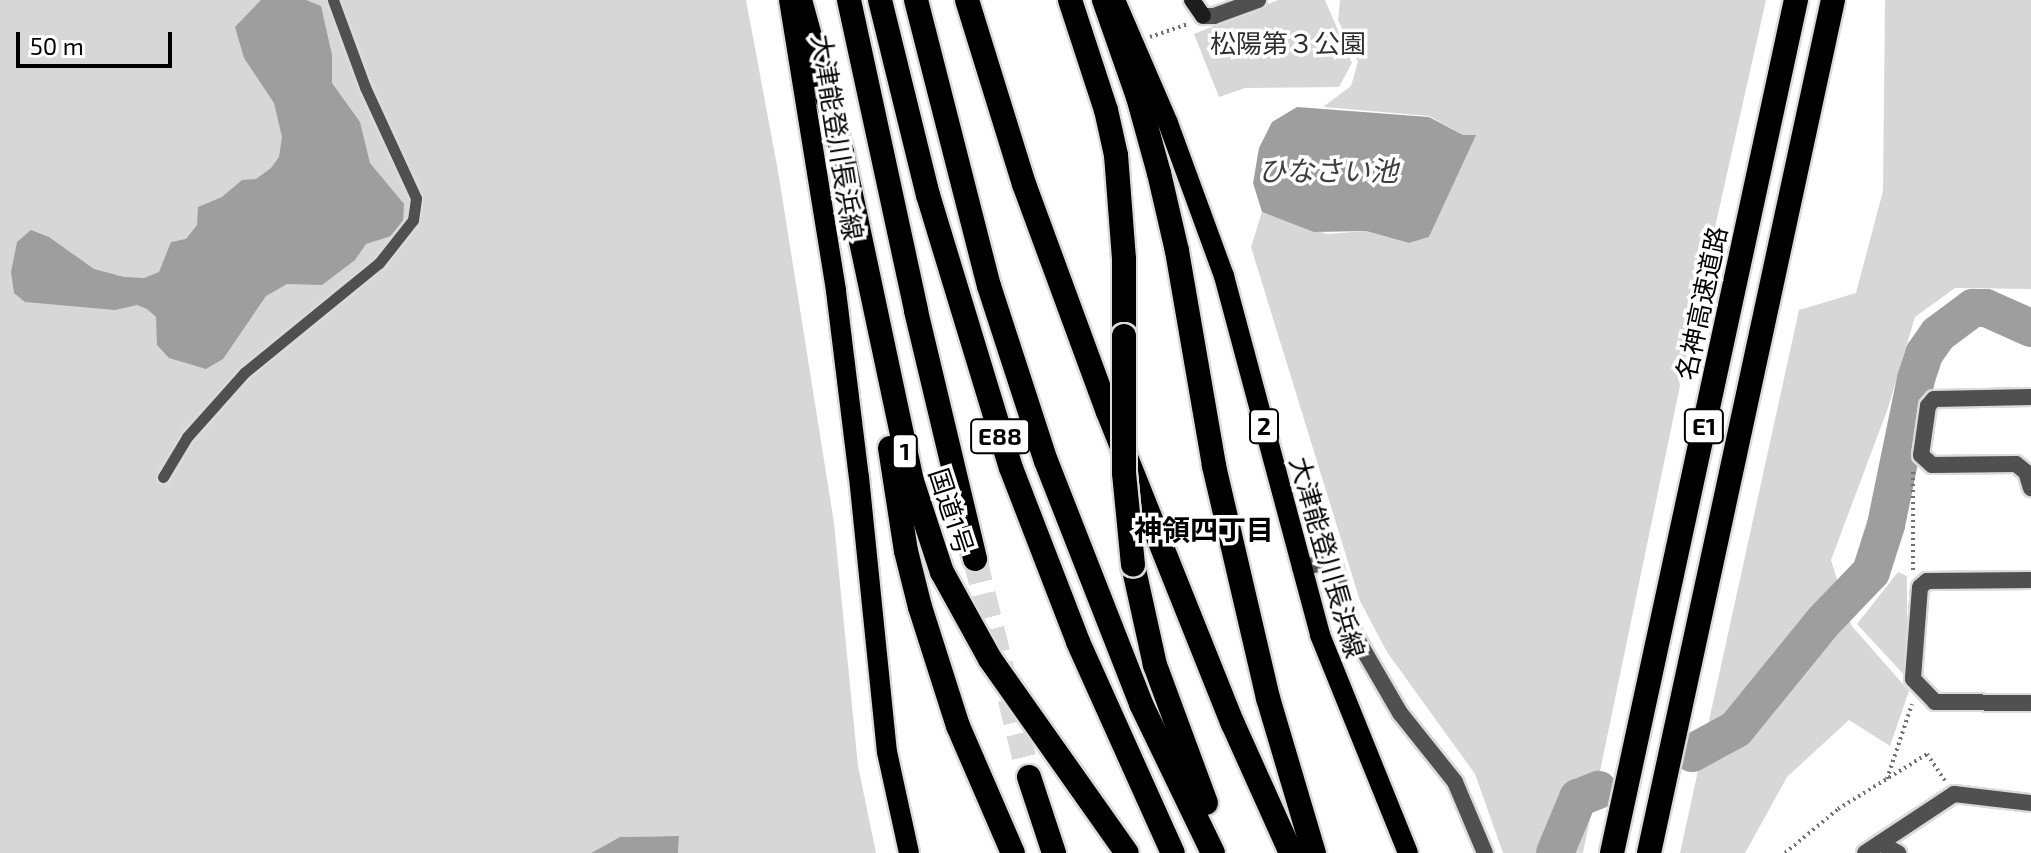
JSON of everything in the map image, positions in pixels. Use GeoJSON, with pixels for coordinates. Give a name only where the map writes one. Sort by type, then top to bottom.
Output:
{"type":"FeatureCollection","features":[{"type":"Feature","properties":{"kind":"highway","name":"国道1号"},"geometry":{"type":"LineString","coordinates":[[800,0],[859,229],[900,432],[942,572],[990,659],[1127,853]]}},
{"type":"Feature","properties":{"kind":"highway","name":"E88"},"geometry":{"type":"LineString","coordinates":[[849,0],[909,281],[975,559]]}},
{"type":"Feature","properties":{"kind":"highway","name":"E88"},"geometry":{"type":"LineString","coordinates":[[880,0],[928,195],[1011,468],[1078,642],[1173,853]]}},
{"type":"Feature","properties":{"kind":"highway","name":"E88"},"geometry":{"type":"LineString","coordinates":[[916,0],[989,286],[1046,461],[1141,704],[1213,853]]}},
{"type":"Feature","properties":{"kind":"highway"},"geometry":{"type":"LineString","coordinates":[[967,0],[1024,184],[1113,426],[1226,709],[1291,853]]}},
{"type":"Feature","properties":{"kind":"highway"},"geometry":{"type":"LineString","coordinates":[[1070,0],[1106,110],[1116,155],[1124,259],[1124,473],[1133,565],[1152,651],[1171,714],[1229,853]]}},
{"type":"Feature","properties":{"kind":"highway"},"geometry":{"type":"LineString","coordinates":[[1104,0],[1138,97],[1159,173],[1177,251],[1214,466],[1268,698],[1314,853]]}},
{"type":"Feature","properties":{"kind":"highway","name":"名神高速道路"},"geometry":{"type":"LineString","coordinates":[[1612,853],[1796,0]]}},
{"type":"Feature","properties":{"kind":"highway","name":"E1"},"geometry":{"type":"LineString","coordinates":[[1649,853],[1833,0]]}},
{"type":"Feature","properties":{"kind":"highway"},"geometry":{"type":"LineString","coordinates":[[859,229],[896,489],[920,607],[958,726],[1013,853]]}},
{"type":"Feature","properties":{"kind":"highway"},"geometry":{"type":"LineString","coordinates":[[1029,777],[1054,853]]}},
{"type":"Feature","properties":{"kind":"main road","name":"大津能登川長浜線"},"geometry":{"type":"LineString","coordinates":[[789,0],[838,307],[887,752],[909,853]]}},
{"type":"Feature","properties":{"kind":"main road","name":"大津能登川長浜線"},"geometry":{"type":"LineString","coordinates":[[1115,0],[1168,123],[1224,276],[1300,568],[1345,700],[1408,853]]}},
{"type":"Feature","properties":{"kind":"street"},"geometry":{"type":"LineString","coordinates":[[1192,0],[1197,19],[1258,0]]}},
{"type":"Feature","properties":{"kind":"street"},"geometry":{"type":"LineString","coordinates":[[2031,397],[1934,399],[1928,406],[1921,455],[1932,465],[2016,464],[2026,472],[2031,488]]}},
{"type":"Feature","properties":{"kind":"street"},"geometry":{"type":"LineString","coordinates":[[1300,568],[1333,561],[1353,632],[1400,713],[1455,782],[1485,853]]}},
{"type":"Feature","properties":{"kind":"street"},"geometry":{"type":"LineString","coordinates":[[2031,580],[1927,581],[1920,587],[1913,679],[1935,702],[2031,703]]}},
{"type":"Feature","properties":{"kind":"street"},"geometry":{"type":"LineString","coordinates":[[1865,853],[1954,794],[2031,803]]}},
{"type":"Feature","properties":{"kind":"street"},"geometry":{"type":"LineString","coordinates":[[1880,843],[1898,853]]}},
{"type":"Feature","properties":{"kind":"lane"},"geometry":{"type":"LineString","coordinates":[[163,477],[187,437],[244,373],[379,263],[413,220],[416,198],[376,113],[333,0]]}},
{"type":"Feature","properties":{"kind":"path"},"geometry":{"type":"LineString","coordinates":[[1158,34],[1197,19]]}},
{"type":"Feature","properties":{"kind":"path"},"geometry":{"type":"LineString","coordinates":[[1920,587],[1913,574],[1913,469],[1921,455]]}},
{"type":"Feature","properties":{"kind":"path"},"geometry":{"type":"LineString","coordinates":[[1887,779],[1913,702],[1923,689]]}},
{"type":"Feature","properties":{"kind":"path"},"geometry":{"type":"LineString","coordinates":[[1785,853],[1838,809],[1927,754],[1954,794]]}},
{"type":"Feature","properties":{"kind":"green space"},"geometry":{"type":"Polygon","coordinates":[[[0,0],[746,0],[778,171],[834,523],[858,766],[876,853],[678,853],[679,836],[620,837],[591,853],[0,853],[0,0]]]}},
{"type":"Feature","properties":{"kind":"green space","name":"松陽第３公園"},"geometry":{"type":"Polygon","coordinates":[[[1278,0],[1325,0],[1352,63],[1339,87],[1245,88],[1219,97],[1194,34],[1278,0]]]}},
{"type":"Feature","properties":{"kind":"green space"},"geometry":{"type":"Polygon","coordinates":[[[1340,0],[1766,0],[1687,352],[1583,853],[1503,853],[1475,774],[1387,652],[1360,601],[1251,247],[1262,212],[1327,234],[1366,231],[1409,243],[1429,237],[1475,135],[1463,135],[1429,116],[1323,107],[1351,86],[1358,62],[1338,20],[1340,0]]]}},
{"type":"Feature","properties":{"kind":"green space"},"geometry":{"type":"Polygon","coordinates":[[[1885,0],[2031,0],[2031,289],[1955,288],[1915,317],[1888,408],[1831,560],[1851,625],[1909,691],[1890,746],[1849,720],[1787,777],[1745,853],[1680,853],[1799,310],[1856,293],[1883,191],[1885,0]]]}},
{"type":"Feature","properties":{"kind":"green space"},"geometry":{"type":"Polygon","coordinates":[[[1898,572],[1907,576],[1907,678],[1857,624],[1898,572]]]}},
{"type":"Feature","properties":{"kind":"water"},"geometry":{"type":"Polygon","coordinates":[[[261,0],[306,0],[321,6],[332,55],[332,83],[360,122],[370,163],[404,204],[403,221],[394,235],[366,244],[355,260],[322,285],[287,284],[266,296],[223,359],[206,369],[169,358],[157,345],[156,317],[137,305],[115,310],[25,302],[14,293],[11,272],[17,242],[31,230],[49,237],[94,269],[124,277],[144,278],[159,272],[171,242],[186,239],[197,225],[198,207],[222,197],[242,180],[256,179],[271,168],[279,157],[282,137],[274,103],[244,58],[235,27],[261,0]]]}},
{"type":"Feature","properties":{"kind":"water","name":"ひなさい池"},"geometry":{"type":"Polygon","coordinates":[[[1297,107],[1429,117],[1463,135],[1476,135],[1429,237],[1409,243],[1366,231],[1314,232],[1262,212],[1253,183],[1259,148],[1272,122],[1297,107]]]}},
{"type":"Feature","properties":{"kind":"water"},"geometry":{"type":"Polygon","coordinates":[[[679,836],[678,853],[591,853],[620,837],[679,836]]]}},
{"type":"Feature","properties":{"kind":"waterway"},"geometry":{"type":"LineString","coordinates":[[1692,753],[1736,729],[1823,622],[1871,572],[1886,525],[1916,379],[1924,354],[1938,334],[1973,308],[1986,308],[2031,328]]}},
{"type":"Feature","properties":{"kind":"waterway"},"geometry":{"type":"LineString","coordinates":[[1555,853],[1578,798],[1598,790]]}},
{"type":"Feature","properties":{"kind":"tunnel"},"geometry":{"type":"LineString","coordinates":[[975,559],[1029,777]]}},
{"type":"Feature","properties":{"kind":"district","name":"神領四丁目"},"geometry":{"type":"Point","coordinates":[1204,529]}}]}
